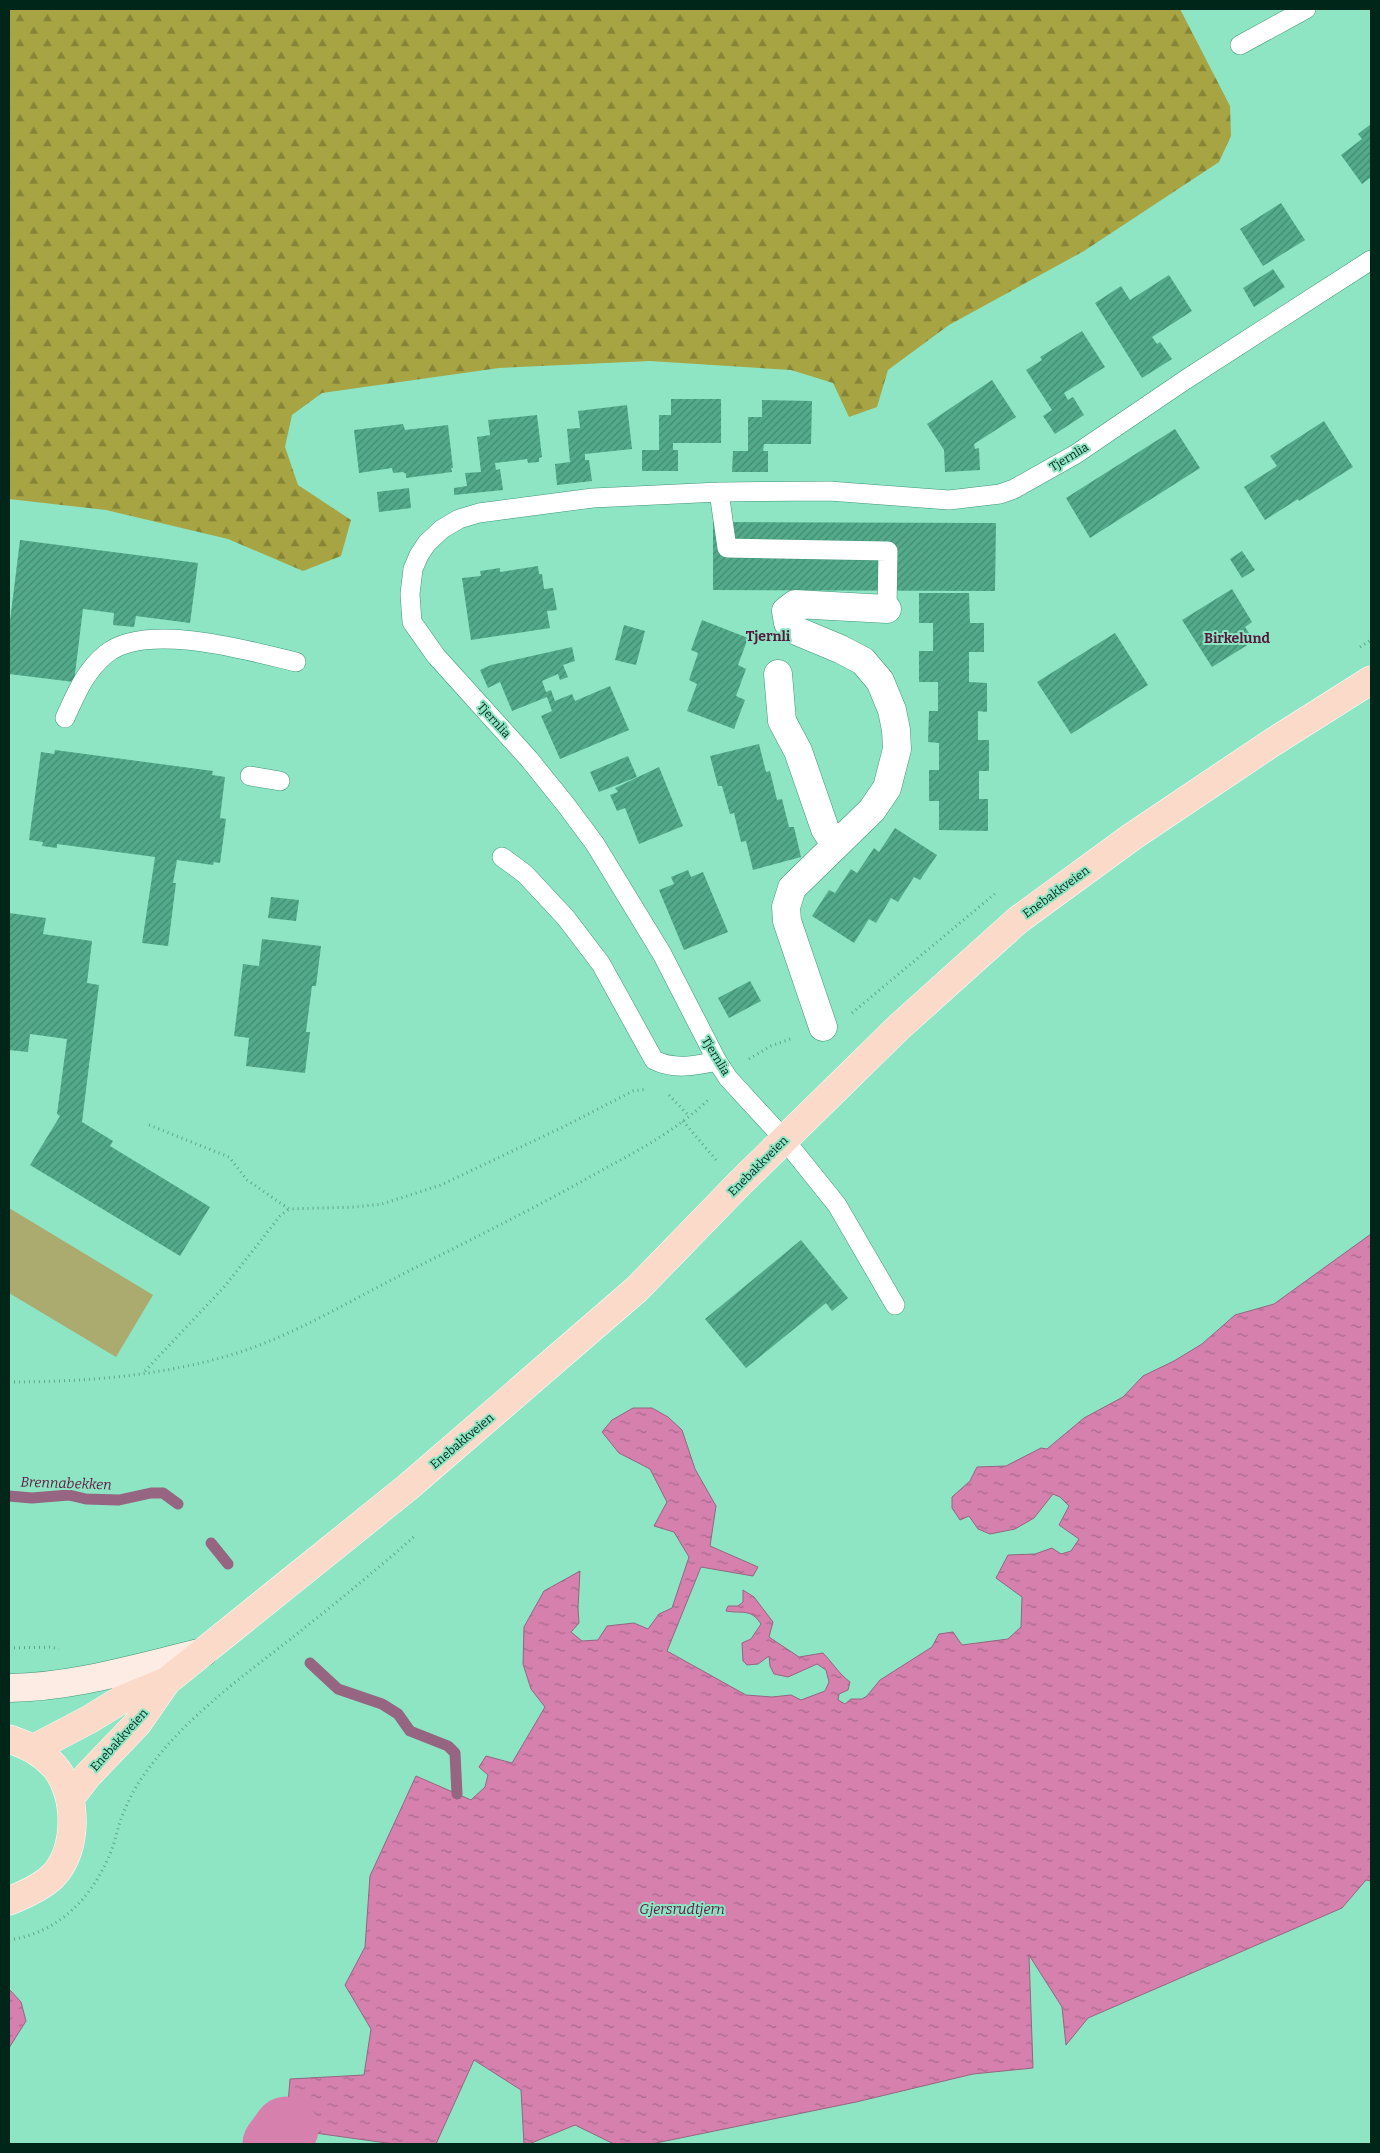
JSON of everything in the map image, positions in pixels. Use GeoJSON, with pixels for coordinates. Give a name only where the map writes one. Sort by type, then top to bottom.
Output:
{"type":"FeatureCollection","features":[{"type":"Feature","properties":{"kind":"main road","name":"Enebakkveien"},"geometry":{"type":"LineString","coordinates":[[21,1744],[90,1719],[121,1700],[167,1681],[204,1652],[408,1487],[637,1289],[784,1139],[899,1027],[1018,920],[1141,831],[1270,744],[1371,680]]}},
{"type":"Feature","properties":{"kind":"main road"},"geometry":{"type":"LineString","coordinates":[[9,1688],[44,1687],[74,1683],[204,1652]]}},
{"type":"Feature","properties":{"kind":"main road","name":"Enebakkveien"},"geometry":{"type":"LineString","coordinates":[[70,1798],[88,1775],[137,1724],[167,1681]]}},
{"type":"Feature","properties":{"kind":"main road","name":"Enebakkveien"},"geometry":{"type":"LineString","coordinates":[[9,1901],[32,1890],[53,1876],[68,1850],[73,1824],[70,1798],[56,1768],[21,1744]]}},
{"type":"Feature","properties":{"kind":"street"},"geometry":{"type":"LineString","coordinates":[[823,1027],[787,921],[786,907],[792,888],[872,810],[887,788],[897,749],[896,730],[892,710],[880,681],[862,660],[797,631],[788,623],[786,611],[795,604],[887,609]]}},
{"type":"Feature","properties":{"kind":"street"},"geometry":{"type":"LineString","coordinates":[[778,674],[782,721],[798,751],[825,828],[836,844]]}},
{"type":"Feature","properties":{"kind":"lane"},"geometry":{"type":"LineString","coordinates":[[1240,45],[1306,9]]}},
{"type":"Feature","properties":{"kind":"lane","name":"Tjernlia"},"geometry":{"type":"LineString","coordinates":[[895,1306],[837,1205],[784,1139],[728,1078],[717,1061],[662,954],[595,844],[529,759],[426,644],[412,622],[409,610],[413,569],[419,555],[427,543],[442,529],[459,519],[479,513],[593,498],[719,492],[836,491],[949,500],[1000,494],[1014,489],[1076,454],[1371,260]]}},
{"type":"Feature","properties":{"kind":"lane"},"geometry":{"type":"LineString","coordinates":[[719,492],[727,548],[888,551],[887,609]]}},
{"type":"Feature","properties":{"kind":"lane"},"geometry":{"type":"LineString","coordinates":[[65,718],[79,687],[92,668],[107,653],[127,644],[154,640],[191,640],[235,647],[296,662]]}},
{"type":"Feature","properties":{"kind":"lane"},"geometry":{"type":"LineString","coordinates":[[250,776],[280,782]]}},
{"type":"Feature","properties":{"kind":"lane"},"geometry":{"type":"LineString","coordinates":[[502,857],[525,874],[566,918],[601,964],[654,1060],[672,1067],[717,1061]]}},
{"type":"Feature","properties":{"kind":"path"},"geometry":{"type":"LineString","coordinates":[[148,1125],[229,1157],[247,1180],[288,1209],[354,1207],[382,1204],[409,1197],[470,1172],[632,1091],[649,1089]]}},
{"type":"Feature","properties":{"kind":"path"},"geometry":{"type":"LineString","coordinates":[[666,1092],[689,1116]]}},
{"type":"Feature","properties":{"kind":"path"},"geometry":{"type":"LineString","coordinates":[[9,1382],[87,1380],[144,1372],[234,1354],[260,1345],[320,1318],[548,1200],[659,1138],[683,1121],[713,1157]]}},
{"type":"Feature","properties":{"kind":"path"},"geometry":{"type":"LineString","coordinates":[[144,1372],[225,1286],[280,1216],[288,1209]]}},
{"type":"Feature","properties":{"kind":"path"},"geometry":{"type":"LineString","coordinates":[[9,1940],[45,1930],[65,1917],[83,1900],[99,1879],[111,1852],[120,1823],[147,1770],[171,1741],[233,1684],[372,1574],[416,1535]]}},
{"type":"Feature","properties":{"kind":"path"},"geometry":{"type":"LineString","coordinates":[[9,1648],[51,1647],[66,1654]]}},
{"type":"Feature","properties":{"kind":"green space"},"geometry":{"type":"Polygon","coordinates":[[[9,9],[1180,9],[1230,106],[1231,136],[1219,162],[1084,251],[949,325],[888,370],[877,407],[849,417],[833,383],[791,370],[650,361],[499,368],[322,393],[292,415],[285,447],[298,485],[351,520],[341,556],[303,571],[228,539],[106,510],[9,499],[9,9]]]}},
{"type":"Feature","properties":{"kind":"shaded area"},"geometry":{"type":"Polygon","coordinates":[[[9,1208],[153,1295],[116,1357],[9,1293],[9,1208]]]}},
{"type":"Feature","properties":{"kind":"water","name":"Gjersrudtjern"},"geometry":{"type":"Polygon","coordinates":[[[1371,1234],[1371,1881],[1366,1880],[1342,1908],[1088,2018],[1066,2045],[1062,2007],[1029,1955],[1033,2068],[973,2074],[856,2102],[651,2144],[614,2144],[575,2125],[529,2144],[524,2144],[521,2090],[474,2060],[436,2144],[394,2144],[286,2129],[290,2079],[364,2075],[371,2029],[345,1985],[365,1947],[370,1876],[416,1776],[471,1800],[485,1787],[488,1775],[479,1767],[486,1756],[512,1763],[545,1707],[531,1689],[523,1664],[524,1627],[544,1591],[580,1571],[579,1623],[571,1632],[582,1641],[598,1640],[607,1626],[634,1623],[648,1629],[659,1614],[672,1608],[689,1557],[674,1532],[654,1526],[667,1502],[650,1469],[619,1453],[602,1432],[612,1420],[633,1408],[652,1408],[668,1417],[682,1430],[695,1469],[716,1506],[710,1546],[758,1567],[753,1576],[701,1567],[667,1651],[746,1695],[772,1697],[791,1695],[801,1700],[825,1691],[829,1682],[826,1670],[817,1664],[788,1677],[774,1674],[770,1666],[769,1656],[758,1664],[747,1665],[743,1661],[742,1643],[751,1639],[761,1624],[750,1614],[726,1611],[728,1606],[738,1606],[743,1602],[743,1590],[754,1597],[773,1622],[769,1637],[799,1657],[823,1653],[850,1682],[848,1690],[839,1694],[838,1700],[845,1704],[851,1699],[862,1699],[867,1696],[880,1680],[932,1647],[939,1634],[953,1632],[962,1645],[1008,1639],[1021,1627],[1022,1597],[996,1578],[1008,1555],[1035,1554],[1052,1548],[1061,1554],[1071,1551],[1079,1539],[1059,1525],[1069,1506],[1060,1497],[1053,1494],[1034,1518],[1015,1529],[990,1534],[978,1529],[969,1516],[960,1520],[952,1508],[952,1497],[970,1481],[977,1467],[1006,1466],[1041,1448],[1047,1449],[1084,1418],[1123,1397],[1143,1376],[1174,1361],[1202,1344],[1235,1315],[1274,1304],[1371,1234]]]}},
{"type":"Feature","properties":{"kind":"water"},"geometry":{"type":"Polygon","coordinates":[[[9,1989],[21,2002],[26,2021],[9,2048],[9,1989]]]}},
{"type":"Feature","properties":{"kind":"building"},"geometry":{"type":"Polygon","coordinates":[[[1371,124],[1371,177],[1362,184],[1341,155],[1362,139],[1358,134],[1371,124]]]}},
{"type":"Feature","properties":{"kind":"building"},"geometry":{"type":"Polygon","coordinates":[[[1281,203],[1305,240],[1263,266],[1240,229],[1281,203]]]}},
{"type":"Feature","properties":{"kind":"building"},"geometry":{"type":"Polygon","coordinates":[[[1273,269],[1285,287],[1254,307],[1243,288],[1273,269]]]}},
{"type":"Feature","properties":{"kind":"building"},"geometry":{"type":"Polygon","coordinates":[[[1169,275],[1192,311],[1152,337],[1157,344],[1160,342],[1172,359],[1142,378],[1095,303],[1121,286],[1130,300],[1169,275]]]}},
{"type":"Feature","properties":{"kind":"building"},"geometry":{"type":"Polygon","coordinates":[[[1082,331],[1105,367],[1064,393],[1068,400],[1073,397],[1084,415],[1055,434],[1043,416],[1052,410],[1026,370],[1042,360],[1040,357],[1082,331]]]}},
{"type":"Feature","properties":{"kind":"building"},"geometry":{"type":"Polygon","coordinates":[[[992,380],[1016,417],[974,444],[975,449],[979,448],[980,470],[945,472],[944,450],[927,424],[992,380]]]}},
{"type":"Feature","properties":{"kind":"building"},"geometry":{"type":"Polygon","coordinates":[[[671,399],[721,399],[721,443],[673,443],[673,450],[678,450],[678,471],[642,471],[642,450],[659,450],[659,415],[671,415],[671,399]]]}},
{"type":"Feature","properties":{"kind":"building"},"geometry":{"type":"Polygon","coordinates":[[[762,400],[812,401],[811,444],[764,444],[763,451],[768,451],[768,472],[732,472],[733,451],[748,451],[748,417],[762,417],[762,400]]]}},
{"type":"Feature","properties":{"kind":"building"},"geometry":{"type":"Polygon","coordinates":[[[627,405],[632,449],[585,454],[585,460],[589,460],[592,481],[557,485],[555,464],[570,462],[567,429],[580,428],[578,411],[627,405]]]}},
{"type":"Feature","properties":{"kind":"building"},"geometry":{"type":"Polygon","coordinates":[[[537,415],[542,457],[539,458],[539,462],[528,463],[527,459],[495,463],[496,470],[500,469],[503,490],[454,495],[454,488],[467,486],[465,473],[481,472],[477,437],[490,435],[488,420],[537,415]]]}},
{"type":"Feature","properties":{"kind":"building"},"geometry":{"type":"Polygon","coordinates":[[[1324,421],[1353,467],[1265,520],[1244,487],[1277,466],[1270,456],[1324,421]]]}},
{"type":"Feature","properties":{"kind":"building"},"geometry":{"type":"Polygon","coordinates":[[[403,424],[405,430],[448,425],[452,472],[406,478],[406,474],[403,472],[393,473],[392,468],[359,473],[354,430],[403,424]]]}},
{"type":"Feature","properties":{"kind":"building"},"geometry":{"type":"Polygon","coordinates":[[[1175,429],[1200,468],[1090,538],[1066,498],[1175,429]]]}},
{"type":"Feature","properties":{"kind":"building"},"geometry":{"type":"Polygon","coordinates":[[[409,488],[411,508],[379,512],[377,492],[409,488]]]}},
{"type":"Feature","properties":{"kind":"building"},"geometry":{"type":"Polygon","coordinates":[[[713,522],[996,523],[995,591],[713,590],[713,522]]]}},
{"type":"Feature","properties":{"kind":"building"},"geometry":{"type":"Polygon","coordinates":[[[20,540],[198,563],[190,623],[136,616],[134,627],[113,625],[114,613],[83,609],[74,682],[9,674],[9,629],[20,540]]]}},
{"type":"Feature","properties":{"kind":"building"},"geometry":{"type":"Polygon","coordinates":[[[1242,551],[1255,570],[1242,578],[1230,559],[1242,551]]]}},
{"type":"Feature","properties":{"kind":"building"},"geometry":{"type":"Polygon","coordinates":[[[538,566],[539,574],[542,574],[544,589],[553,588],[557,610],[547,611],[550,628],[471,640],[462,578],[481,576],[480,571],[500,568],[500,572],[538,566]]]}},
{"type":"Feature","properties":{"kind":"building"},"geometry":{"type":"Polygon","coordinates":[[[1232,589],[1252,622],[1245,627],[1254,641],[1212,667],[1182,620],[1232,589]]]}},
{"type":"Feature","properties":{"kind":"building"},"geometry":{"type":"Polygon","coordinates":[[[919,593],[969,593],[970,623],[984,623],[984,652],[969,652],[969,682],[987,683],[987,712],[978,711],[978,740],[989,740],[989,771],[979,771],[979,799],[988,799],[988,831],[939,830],[939,801],[929,801],[929,770],[939,770],[939,743],[928,742],[929,711],[938,711],[938,682],[919,682],[919,651],[933,651],[933,623],[919,623],[919,593]]]}},
{"type":"Feature","properties":{"kind":"building"},"geometry":{"type":"Polygon","coordinates":[[[702,620],[748,638],[738,665],[746,669],[736,696],[745,700],[734,729],[687,711],[697,684],[689,680],[698,653],[691,650],[702,620]]]}},
{"type":"Feature","properties":{"kind":"building"},"geometry":{"type":"Polygon","coordinates":[[[624,625],[645,631],[636,665],[615,660],[624,625]]]}},
{"type":"Feature","properties":{"kind":"building"},"geometry":{"type":"Polygon","coordinates":[[[1115,633],[1148,685],[1071,734],[1037,682],[1115,633]]]}},
{"type":"Feature","properties":{"kind":"building"},"geometry":{"type":"Polygon","coordinates":[[[572,647],[575,661],[563,665],[568,677],[560,680],[558,674],[542,681],[546,692],[551,690],[555,701],[572,694],[575,701],[610,686],[629,730],[560,759],[541,716],[552,711],[547,697],[512,711],[500,682],[488,688],[480,670],[491,665],[572,647]]]}},
{"type":"Feature","properties":{"kind":"building"},"geometry":{"type":"Polygon","coordinates":[[[759,744],[766,772],[770,771],[777,800],[782,799],[789,827],[794,827],[801,857],[753,870],[746,841],[741,842],[734,813],[730,814],[722,786],[718,786],[710,756],[759,744]]]}},
{"type":"Feature","properties":{"kind":"building"},"geometry":{"type":"Polygon","coordinates":[[[55,750],[213,771],[212,775],[225,777],[220,818],[226,819],[220,863],[214,862],[213,865],[177,860],[173,883],[176,883],[168,946],[142,943],[155,857],[57,844],[57,848],[42,846],[43,842],[29,840],[41,752],[54,754],[55,750]]]}},
{"type":"Feature","properties":{"kind":"building"},"geometry":{"type":"Polygon","coordinates":[[[628,756],[637,777],[599,792],[590,772],[628,756]]]}},
{"type":"Feature","properties":{"kind":"building"},"geometry":{"type":"Polygon","coordinates":[[[659,767],[683,826],[639,844],[625,808],[617,811],[610,795],[618,792],[615,788],[659,767]]]}},
{"type":"Feature","properties":{"kind":"building"},"geometry":{"type":"Polygon","coordinates":[[[895,828],[937,855],[920,880],[914,877],[898,902],[891,898],[876,923],[869,919],[854,943],[812,916],[829,890],[835,893],[851,869],[857,873],[874,848],[879,852],[895,828]]]}},
{"type":"Feature","properties":{"kind":"building"},"geometry":{"type":"Polygon","coordinates":[[[688,870],[691,877],[703,872],[728,932],[684,950],[659,890],[674,884],[671,877],[688,870]]]}},
{"type":"Feature","properties":{"kind":"building"},"geometry":{"type":"Polygon","coordinates":[[[271,897],[299,900],[296,921],[268,918],[271,897]]]}},
{"type":"Feature","properties":{"kind":"building"},"geometry":{"type":"Polygon","coordinates":[[[9,913],[46,918],[43,934],[92,941],[87,983],[99,985],[82,1122],[113,1141],[110,1146],[210,1207],[180,1256],[30,1165],[60,1116],[57,1114],[67,1039],[30,1034],[28,1052],[9,1050],[9,913]]]}},
{"type":"Feature","properties":{"kind":"building"},"geometry":{"type":"Polygon","coordinates":[[[262,939],[321,946],[316,986],[312,986],[306,1032],[310,1032],[305,1073],[246,1066],[249,1038],[234,1036],[243,964],[259,966],[262,939]]]}},
{"type":"Feature","properties":{"kind":"building"},"geometry":{"type":"Polygon","coordinates":[[[750,981],[761,1001],[729,1018],[718,998],[750,981]]]}},
{"type":"Feature","properties":{"kind":"building"},"geometry":{"type":"Polygon","coordinates":[[[801,1240],[848,1298],[832,1311],[826,1303],[746,1368],[705,1319],[801,1240]]]}},
{"type":"Feature","properties":{"kind":"waterway","name":"Brennabekken"},"geometry":{"type":"LineString","coordinates":[[9,1496],[32,1498],[69,1495],[86,1499],[119,1500],[151,1493],[163,1493],[178,1504]]}},
{"type":"Feature","properties":{"kind":"waterway"},"geometry":{"type":"LineString","coordinates":[[211,1543],[228,1564]]}},
{"type":"Feature","properties":{"kind":"waterway"},"geometry":{"type":"LineString","coordinates":[[310,1663],[338,1689],[382,1704],[398,1714],[410,1731],[448,1746],[455,1753],[457,1794]]}},
{"type":"Feature","properties":{"kind":"waterway"},"geometry":{"type":"LineString","coordinates":[[275,2144],[286,2129]]}},
{"type":"Feature","properties":{"kind":"district","name":"Tjernli"},"geometry":{"type":"Point","coordinates":[768,636]}},
{"type":"Feature","properties":{"kind":"district","name":"Birkelund"},"geometry":{"type":"Point","coordinates":[1237,638]}}]}
